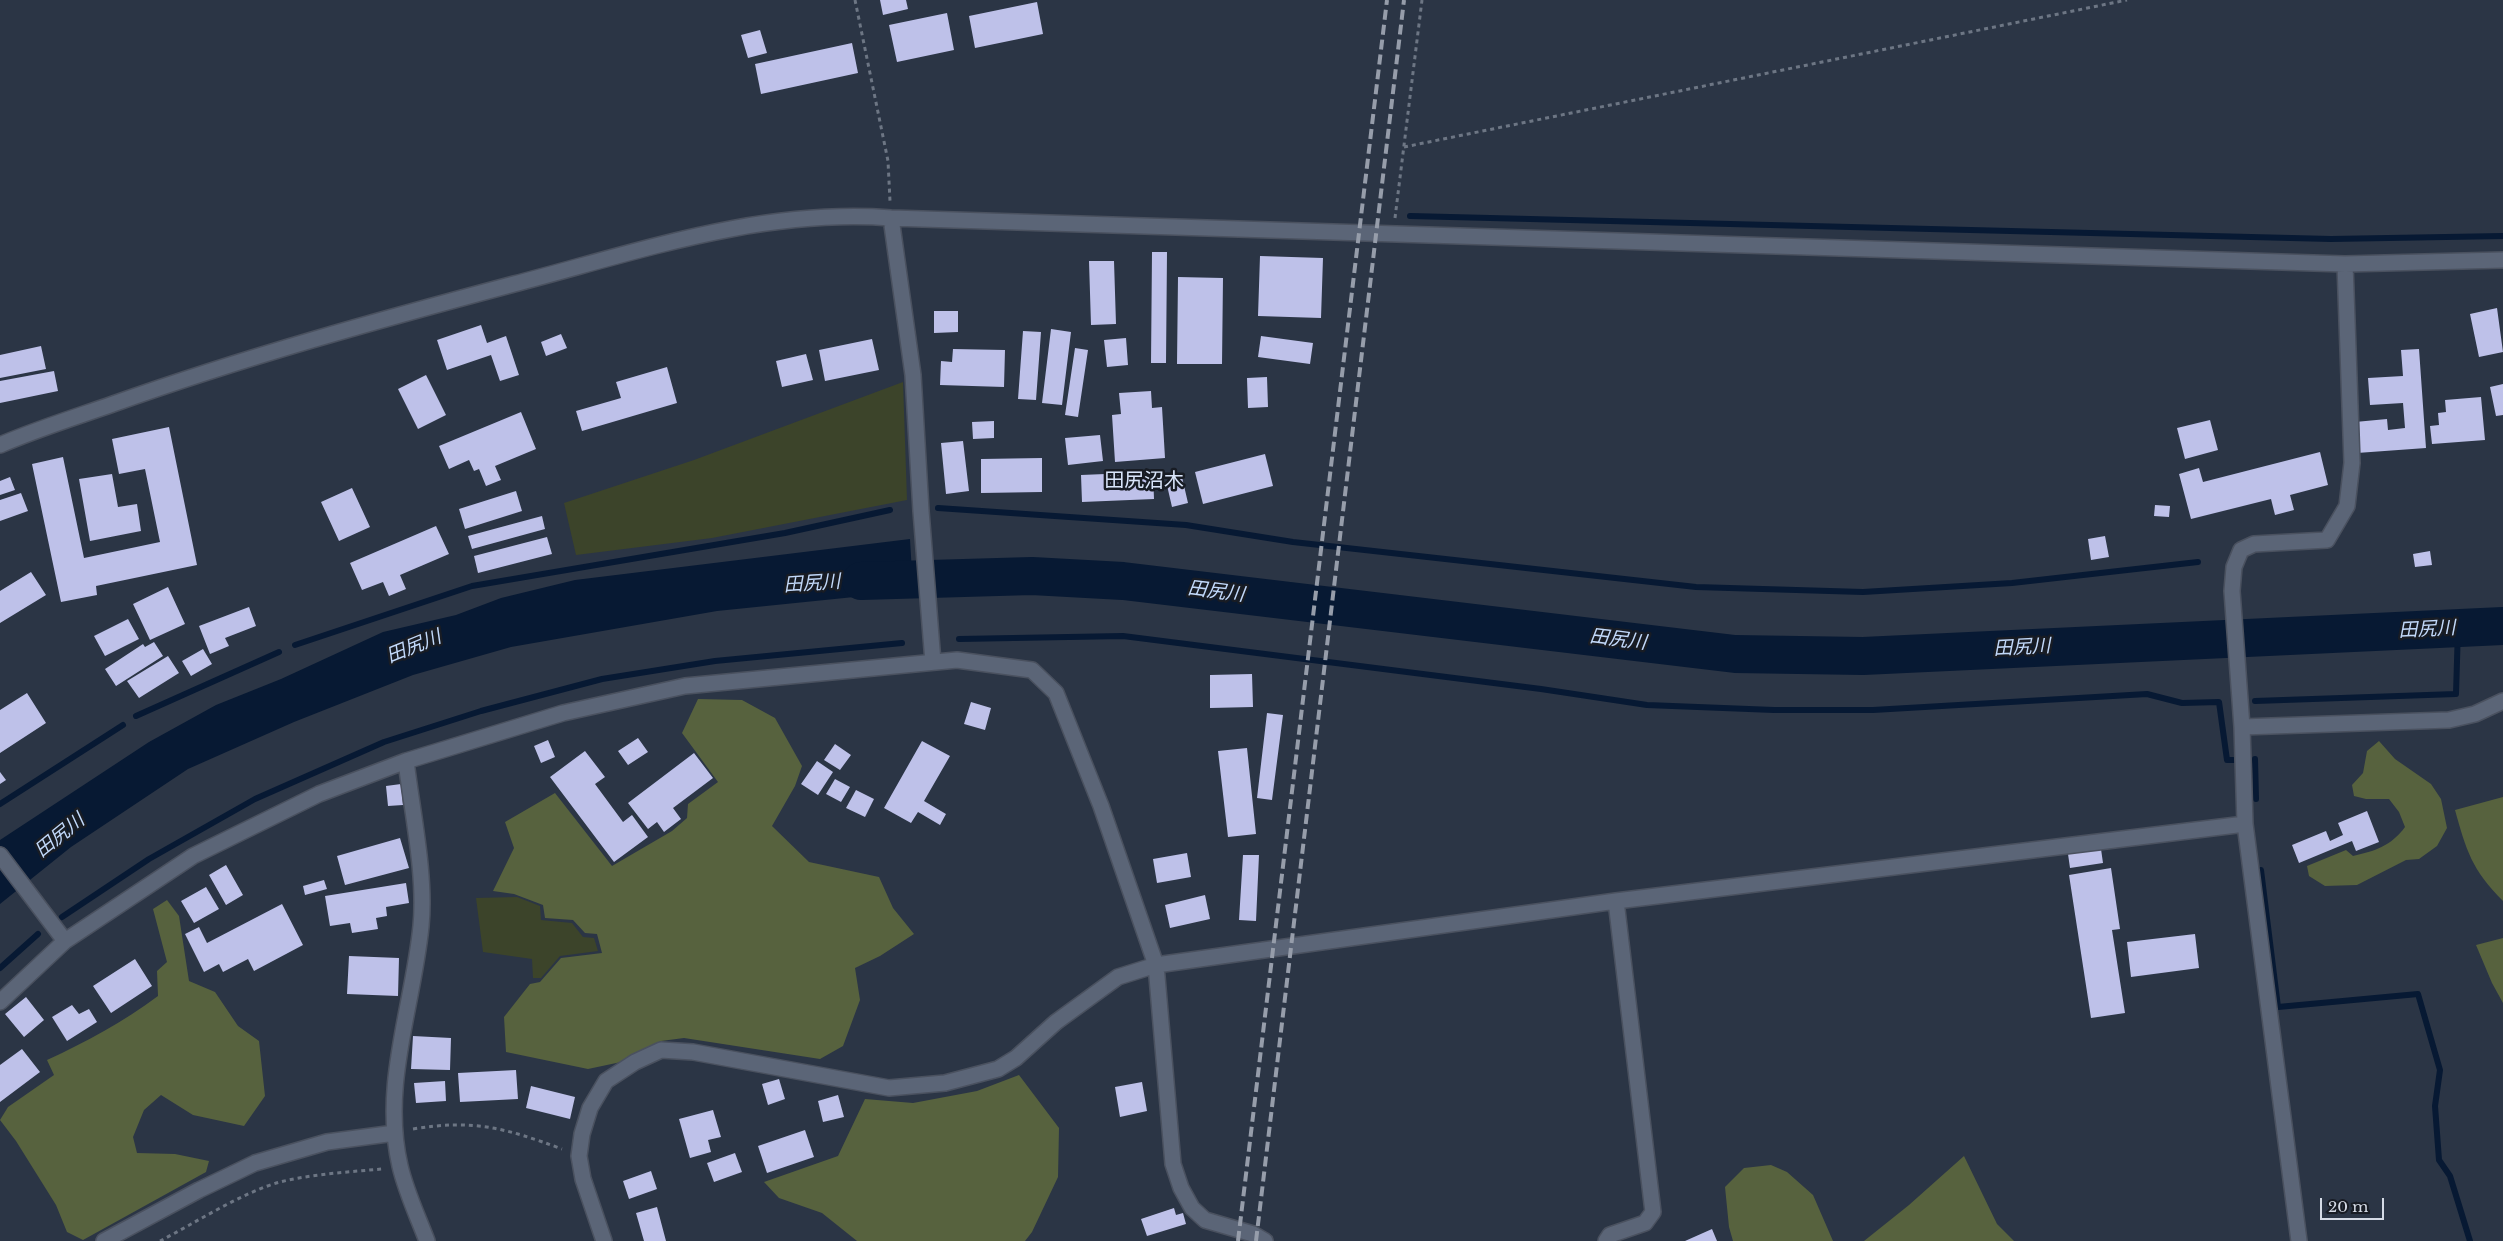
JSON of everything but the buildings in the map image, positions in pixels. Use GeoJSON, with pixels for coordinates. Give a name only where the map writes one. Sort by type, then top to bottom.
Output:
{"type":"FeatureCollection","features":[{"type":"Feature","properties":{"kind":"street"},"geometry":{"type":"LineString","coordinates":[[0,445],[194,375],[332,334],[721,230],[791,218],[850,215],[891,218],[2344,264],[2503,260]]}},
{"type":"Feature","properties":{"kind":"street"},"geometry":{"type":"LineString","coordinates":[[891,218],[913,376],[920,511],[933,662]]}},
{"type":"Feature","properties":{"kind":"street"},"geometry":{"type":"LineString","coordinates":[[2299,1241],[2244,824],[2242,727],[2232,591],[2234,566],[2241,550],[2254,544],[2327,540],[2347,506],[2352,463],[2344,264]]}},
{"type":"Feature","properties":{"kind":"street"},"geometry":{"type":"LineString","coordinates":[[0,1002],[65,941],[193,856],[319,794],[406,761],[563,713],[685,686],[957,660],[1032,670],[1056,693],[1101,806],[1156,964],[1173,1164],[1181,1188],[1192,1208],[1205,1220],[1253,1234],[1265,1241]]}},
{"type":"Feature","properties":{"kind":"street"},"geometry":{"type":"LineString","coordinates":[[2242,727],[2448,720],[2475,714],[2503,701]]}},
{"type":"Feature","properties":{"kind":"street"},"geometry":{"type":"LineString","coordinates":[[406,761],[422,891],[421,926],[395,1079],[395,1132],[400,1167],[428,1241]]}},
{"type":"Feature","properties":{"kind":"street"},"geometry":{"type":"LineString","coordinates":[[604,1241],[583,1179],[579,1156],[582,1134],[590,1108],[606,1081],[634,1062],[661,1050],[693,1052],[889,1088],[945,1083],[998,1069],[1016,1058],[1056,1022],[1118,977],[1156,964],[1616,901],[2244,824]]}},
{"type":"Feature","properties":{"kind":"street"},"geometry":{"type":"LineString","coordinates":[[0,855],[65,941]]}},
{"type":"Feature","properties":{"kind":"street"},"geometry":{"type":"LineString","coordinates":[[1606,1241],[1610,1236],[1645,1223],[1653,1212],[1616,901]]}},
{"type":"Feature","properties":{"kind":"street"},"geometry":{"type":"LineString","coordinates":[[104,1241],[199,1190],[255,1163],[328,1142],[395,1132]]}},
{"type":"Feature","properties":{"kind":"path"},"geometry":{"type":"LineString","coordinates":[[855,0],[888,161],[891,218]]}},
{"type":"Feature","properties":{"kind":"path"},"geometry":{"type":"LineString","coordinates":[[1393,234],[1422,0]]}},
{"type":"Feature","properties":{"kind":"path"},"geometry":{"type":"LineString","coordinates":[[1404,147],[2127,0]]}},
{"type":"Feature","properties":{"kind":"path"},"geometry":{"type":"LineString","coordinates":[[395,1132],[440,1125],[478,1125],[511,1130],[579,1156]]}},
{"type":"Feature","properties":{"kind":"path"},"geometry":{"type":"LineString","coordinates":[[160,1241],[254,1193],[279,1183],[313,1176],[400,1167]]}},
{"type":"Feature","properties":{"kind":"green space"},"geometry":{"type":"Polygon","coordinates":[[[903,382],[907,500],[712,538],[576,555],[564,503],[694,460],[903,382]]]}},
{"type":"Feature","properties":{"kind":"green space"},"geometry":{"type":"Polygon","coordinates":[[[698,699],[742,700],[775,718],[802,766],[795,786],[772,826],[809,862],[879,877],[893,908],[914,934],[880,956],[855,968],[860,1000],[843,1046],[820,1059],[684,1038],[661,1041],[621,1062],[588,1069],[506,1052],[504,1017],[530,984],[540,982],[561,958],[602,953],[597,934],[585,933],[573,920],[545,918],[543,905],[514,894],[493,891],[514,848],[505,822],[555,793],[612,866],[672,831],[687,818],[688,804],[718,782],[682,733],[698,699]]]}},
{"type":"Feature","properties":{"kind":"green space"},"geometry":{"type":"Polygon","coordinates":[[[2379,741],[2395,759],[2431,784],[2441,799],[2447,828],[2437,846],[2419,859],[2406,860],[2357,885],[2325,886],[2309,876],[2307,866],[2346,850],[2353,856],[2375,850],[2394,839],[2405,827],[2399,812],[2389,799],[2366,799],[2354,796],[2352,785],[2363,773],[2367,751],[2379,741]]]}},
{"type":"Feature","properties":{"kind":"green space"},"geometry":{"type":"Polygon","coordinates":[[[2503,797],[2503,901],[2492,890],[2477,869],[2467,848],[2455,810],[2503,797]]]}},
{"type":"Feature","properties":{"kind":"green space"},"geometry":{"type":"Polygon","coordinates":[[[517,897],[540,906],[541,920],[572,923],[583,937],[594,938],[598,951],[560,956],[541,978],[533,978],[532,959],[483,952],[476,898],[517,897]]]}},
{"type":"Feature","properties":{"kind":"green space"},"geometry":{"type":"Polygon","coordinates":[[[167,900],[179,916],[189,981],[215,992],[238,1026],[259,1041],[265,1096],[244,1126],[193,1115],[161,1095],[144,1110],[133,1137],[137,1153],[175,1154],[209,1161],[206,1172],[83,1240],[67,1232],[56,1205],[16,1141],[0,1120],[8,1107],[54,1075],[47,1060],[104,1031],[158,996],[157,971],[167,962],[153,909],[167,900]]]}},
{"type":"Feature","properties":{"kind":"green space"},"geometry":{"type":"Polygon","coordinates":[[[2503,938],[2503,1003],[2492,983],[2476,945],[2503,938]]]}},
{"type":"Feature","properties":{"kind":"green space"},"geometry":{"type":"Polygon","coordinates":[[[1019,1075],[1059,1128],[1058,1177],[1032,1232],[1025,1241],[857,1241],[822,1213],[779,1198],[764,1182],[838,1156],[865,1099],[913,1103],[977,1091],[1019,1075]]]}},
{"type":"Feature","properties":{"kind":"green space"},"geometry":{"type":"Polygon","coordinates":[[[1964,1156],[1997,1224],[2014,1241],[1864,1241],[1909,1205],[1964,1156]]]}},
{"type":"Feature","properties":{"kind":"green space"},"geometry":{"type":"Polygon","coordinates":[[[1771,1165],[1787,1172],[1813,1195],[1833,1241],[1733,1241],[1729,1227],[1725,1187],[1744,1168],[1771,1165]]]}},
{"type":"Feature","properties":{"kind":"water"},"geometry":{"type":"Polygon","coordinates":[[[910,539],[913,591],[717,611],[511,647],[413,675],[294,722],[188,769],[71,847],[0,904],[0,840],[149,742],[216,705],[281,679],[383,632],[456,615],[501,598],[575,580],[910,539]]]}},
{"type":"Feature","properties":{"kind":"waterway"},"geometry":{"type":"LineString","coordinates":[[1410,216],[2331,239],[2503,236]]}},
{"type":"Feature","properties":{"kind":"waterway"},"geometry":{"type":"LineString","coordinates":[[938,508],[1186,525],[1293,542],[1696,587],[1863,592],[2012,583],[2198,562]]}},
{"type":"Feature","properties":{"kind":"waterway"},"geometry":{"type":"LineString","coordinates":[[295,645],[472,586],[785,533],[890,510]]}},
{"type":"Feature","properties":{"kind":"waterway","name":"田尻川"},"geometry":{"type":"LineString","coordinates":[[861,581],[1032,576],[1123,581],[1735,654],[1863,656],[2503,626]]}},
{"type":"Feature","properties":{"kind":"waterway"},"geometry":{"type":"LineString","coordinates":[[2255,701],[2456,694],[2458,628]]}},
{"type":"Feature","properties":{"kind":"waterway"},"geometry":{"type":"LineString","coordinates":[[959,639],[1123,636],[1541,689],[1647,705],[1774,710],[1873,710],[2147,694],[2182,703],[2219,702],[2227,760],[2234,760]]}},
{"type":"Feature","properties":{"kind":"waterway"},"geometry":{"type":"LineString","coordinates":[[62,917],[149,859],[255,799],[384,742],[481,711],[602,679],[715,661],[902,643]]}},
{"type":"Feature","properties":{"kind":"waterway"},"geometry":{"type":"LineString","coordinates":[[136,716],[279,652]]}},
{"type":"Feature","properties":{"kind":"waterway"},"geometry":{"type":"LineString","coordinates":[[0,804],[123,725]]}},
{"type":"Feature","properties":{"kind":"waterway"},"geometry":{"type":"LineString","coordinates":[[2255,759],[2256,799]]}},
{"type":"Feature","properties":{"kind":"waterway"},"geometry":{"type":"LineString","coordinates":[[2261,870],[2278,1007],[2418,994],[2440,1070],[2435,1106],[2439,1160],[2450,1176],[2470,1241]]}},
{"type":"Feature","properties":{"kind":"waterway"},"geometry":{"type":"LineString","coordinates":[[0,968],[38,934]]}},
{"type":"Feature","properties":{"kind":"railway"},"geometry":{"type":"LineString","coordinates":[[1238,1241],[1387,0]]}},
{"type":"Feature","properties":{"kind":"railway"},"geometry":{"type":"LineString","coordinates":[[1256,1241],[1404,0]]}},
{"type":"Feature","properties":{"kind":"district","name":"田尻沼木"},"geometry":{"type":"Point","coordinates":[1144,481]}}]}
